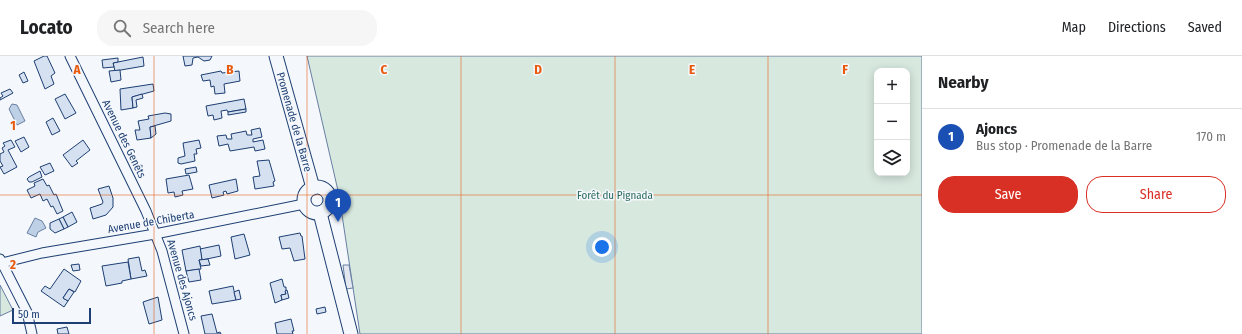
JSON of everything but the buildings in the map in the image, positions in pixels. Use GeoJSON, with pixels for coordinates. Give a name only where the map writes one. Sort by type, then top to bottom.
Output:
{"type":"FeatureCollection","features":[{"type":"Feature","properties":{"kind":"main road","name":"Promenade de la Barre"},"geometry":{"type":"LineString","coordinates":[[276,56],[313,188]]}},
{"type":"Feature","properties":{"kind":"main road"},"geometry":{"type":"LineString","coordinates":[[313,188],[323,188],[330,195],[331,202],[328,208],[320,213],[310,212],[304,204],[306,192],[313,188]]}},
{"type":"Feature","properties":{"kind":"main road"},"geometry":{"type":"LineString","coordinates":[[320,213],[351,334]]}},
{"type":"Feature","properties":{"kind":"street","name":"Avenue des Genêts"},"geometry":{"type":"LineString","coordinates":[[70,56],[146,211],[155,234]]}},
{"type":"Feature","properties":{"kind":"street","name":"Avenue de Chiberta"},"geometry":{"type":"LineString","coordinates":[[1,261],[155,234],[304,204]]}},
{"type":"Feature","properties":{"kind":"street","name":"Avenue des Ajoncs"},"geometry":{"type":"LineString","coordinates":[[155,234],[162,251],[184,334]]}},
{"type":"Feature","properties":{"kind":"street"},"geometry":{"type":"LineString","coordinates":[[1,261],[27,312],[32,334]]}},
{"type":"Feature","properties":{"kind":"green space","name":"Forêt du Pignada"},"geometry":{"type":"Polygon","coordinates":[[[307,56],[922,56],[922,334],[360,334],[339,195],[307,56]]]}},
{"type":"Feature","properties":{"kind":"green space"},"geometry":{"type":"Polygon","coordinates":[[[0,285],[13,310],[0,316],[0,285]]]}},
{"type":"Feature","properties":{"kind":"shaded area"},"geometry":{"type":"Polygon","coordinates":[[[343,265],[349,265],[353,288],[346,289],[343,265]]]}},
{"type":"Feature","properties":{"kind":"water"},"geometry":{"type":"Polygon","coordinates":[[[12,104],[17,105],[25,121],[17,125],[9,109],[12,104]]]}},
{"type":"Feature","properties":{"kind":"water"},"geometry":{"type":"Polygon","coordinates":[[[35,218],[42,221],[46,228],[38,232],[36,237],[27,233],[35,218]]]}},
{"type":"Feature","properties":{"kind":"place","name":"Ajoncs"},"geometry":{"type":"Point","coordinates":[338,222]}}]}
